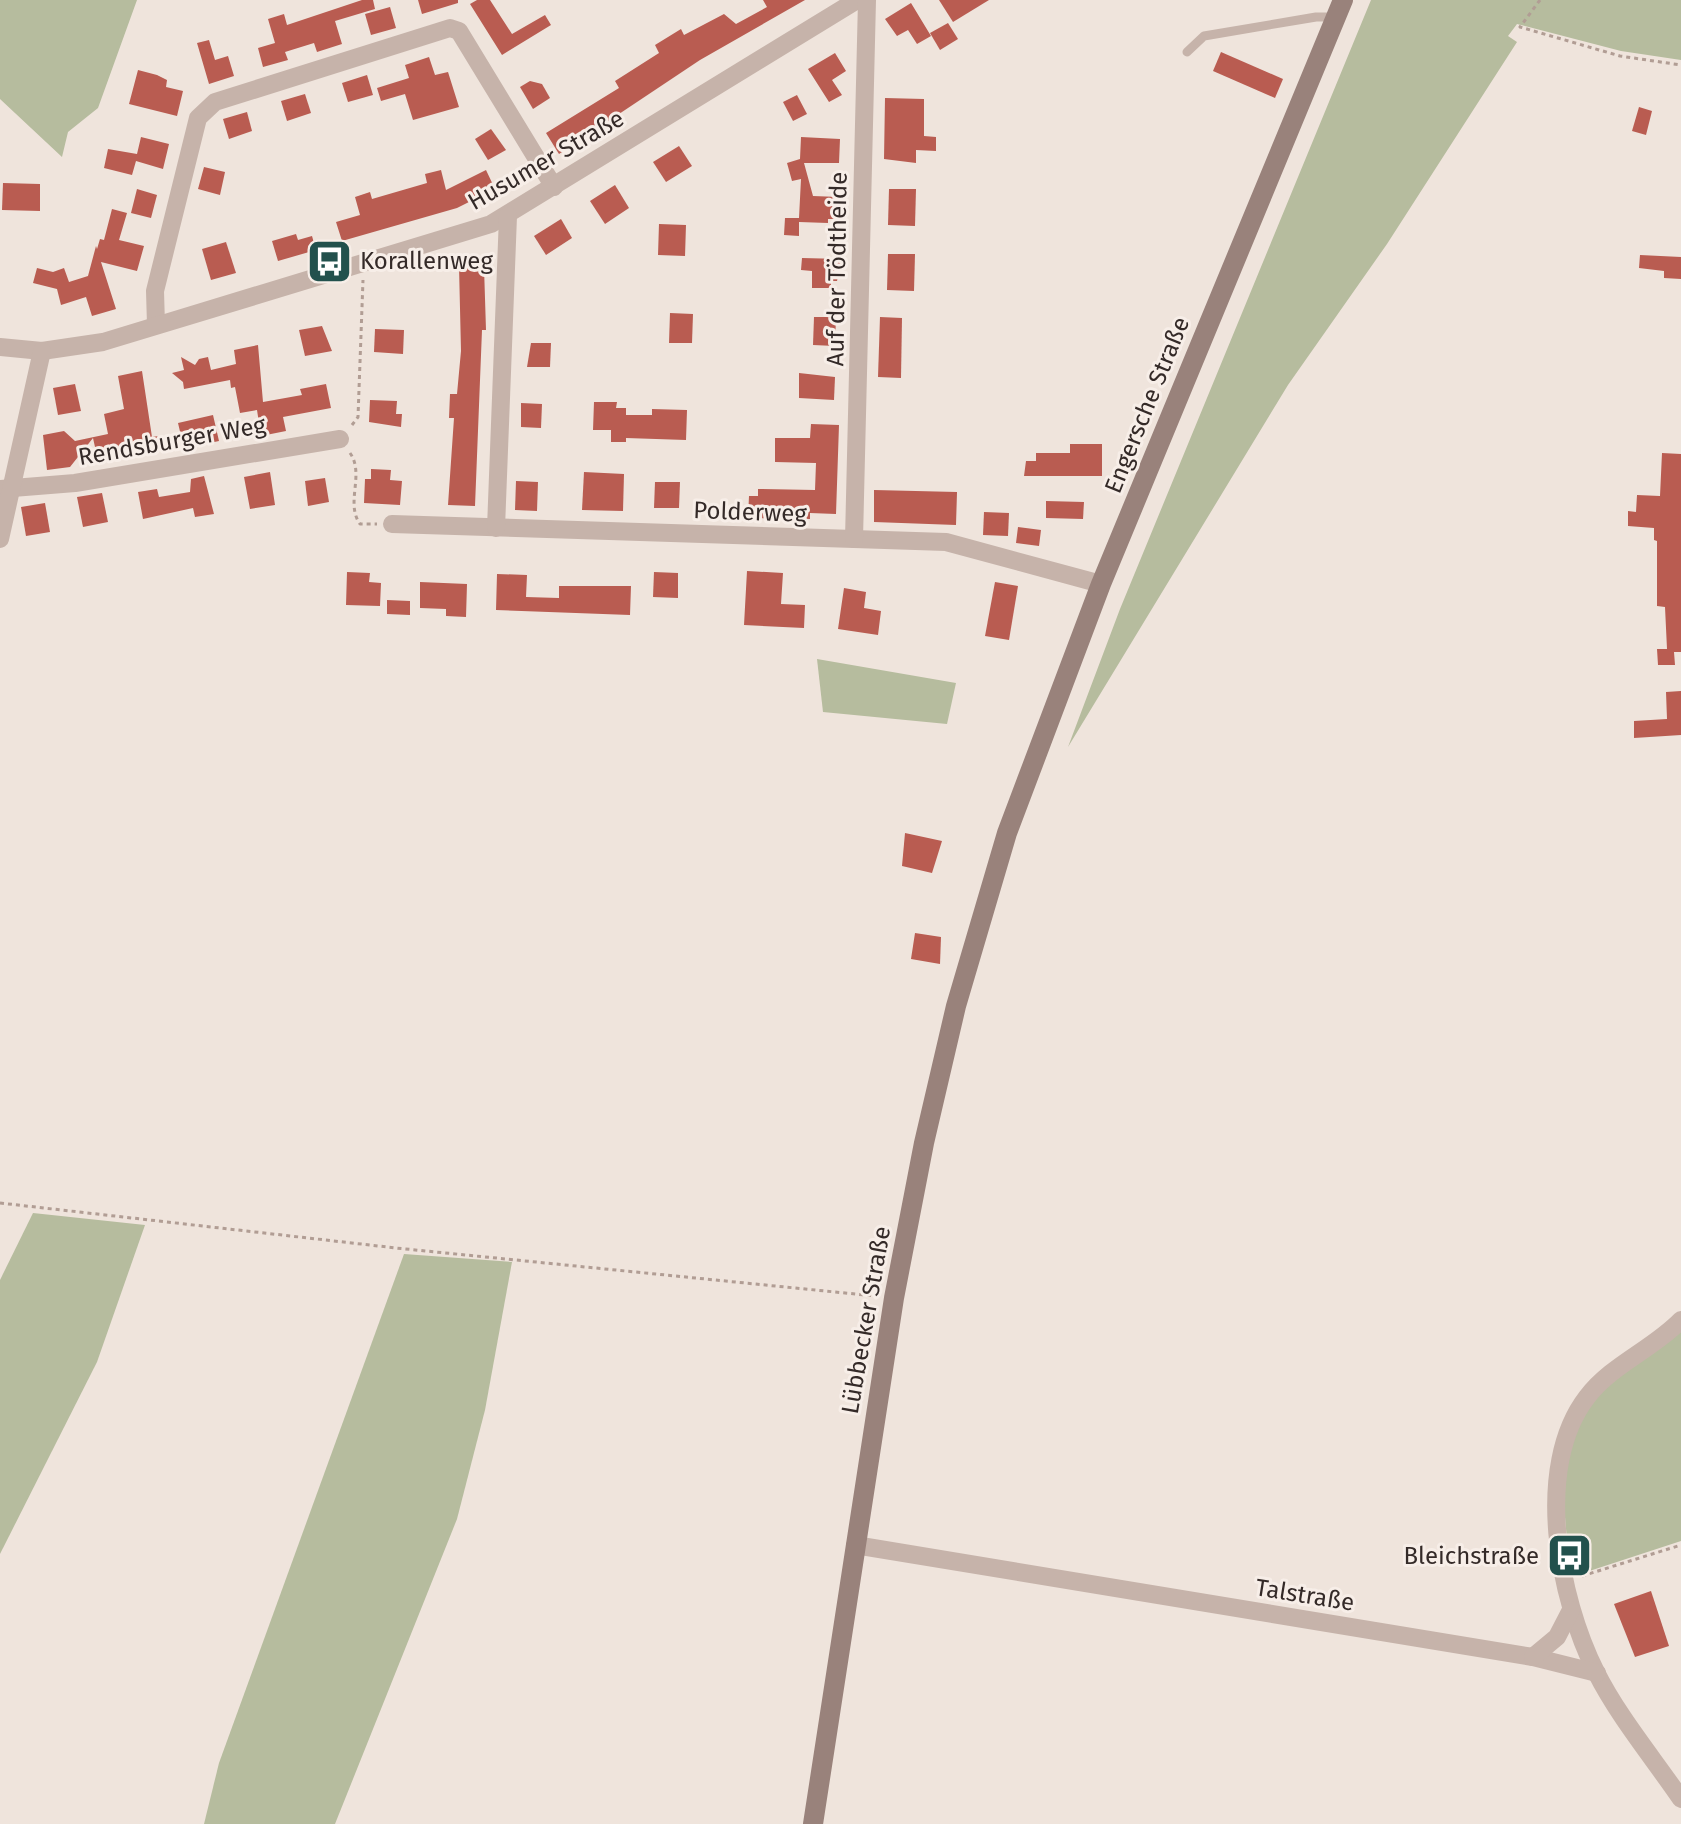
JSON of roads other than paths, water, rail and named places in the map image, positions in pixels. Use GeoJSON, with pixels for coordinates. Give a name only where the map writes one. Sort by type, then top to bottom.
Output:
{"type":"FeatureCollection","features":[{"type":"Feature","properties":{"kind":"main road","name":"Engersche Straße"},"geometry":{"type":"LineString","coordinates":[[1007,833],[1101,584],[1340,8]]}},
{"type":"Feature","properties":{"kind":"main road","name":"Lübbecker Straße"},"geometry":{"type":"LineString","coordinates":[[813,1824],[894,1298],[924,1143],[956,1006],[1007,833]]}},
{"type":"Feature","properties":{"kind":"street","name":"Husumer Straße"},"geometry":{"type":"LineString","coordinates":[[0,347],[42,351],[103,342],[474,231],[508,216],[857,0]]}},
{"type":"Feature","properties":{"kind":"street","name":"Auf der Tödtheide"},"geometry":{"type":"LineString","coordinates":[[854,539],[867,0]]}},
{"type":"Feature","properties":{"kind":"street"},"geometry":{"type":"LineString","coordinates":[[156,325],[155,291],[198,118],[215,102],[450,28],[459,31],[554,187]]}},
{"type":"Feature","properties":{"kind":"street"},"geometry":{"type":"LineString","coordinates":[[496,528],[508,216]]}},
{"type":"Feature","properties":{"kind":"street"},"geometry":{"type":"LineString","coordinates":[[0,539],[6,488],[42,351]]}},
{"type":"Feature","properties":{"kind":"street","name":"Rendsburger Weg"},"geometry":{"type":"LineString","coordinates":[[6,488],[75,483],[340,439]]}},
{"type":"Feature","properties":{"kind":"street","name":"Polderweg"},"geometry":{"type":"LineString","coordinates":[[392,524],[946,542],[1101,584]]}},
{"type":"Feature","properties":{"kind":"street"},"geometry":{"type":"LineString","coordinates":[[1681,1320],[1600,1382],[1571,1422],[1557,1487],[1564,1582],[1571,1610],[1597,1673],[1681,1799]]}},
{"type":"Feature","properties":{"kind":"street","name":"Talstraße"},"geometry":{"type":"LineString","coordinates":[[855,1545],[1533,1657],[1597,1673]]}},
{"type":"Feature","properties":{"kind":"street"},"geometry":{"type":"LineString","coordinates":[[1533,1657],[1557,1637],[1571,1610]]}},
{"type":"Feature","properties":{"kind":"lane"},"geometry":{"type":"LineString","coordinates":[[1187,52],[1204,36],[1316,17],[1340,8]]}},
{"type":"Feature","properties":{"kind":"place","name":"Korallenweg"},"geometry":{"type":"Point","coordinates":[329,261]}},
{"type":"Feature","properties":{"kind":"place","name":"Bleichstraße"},"geometry":{"type":"Point","coordinates":[1570,1556]}}]}
